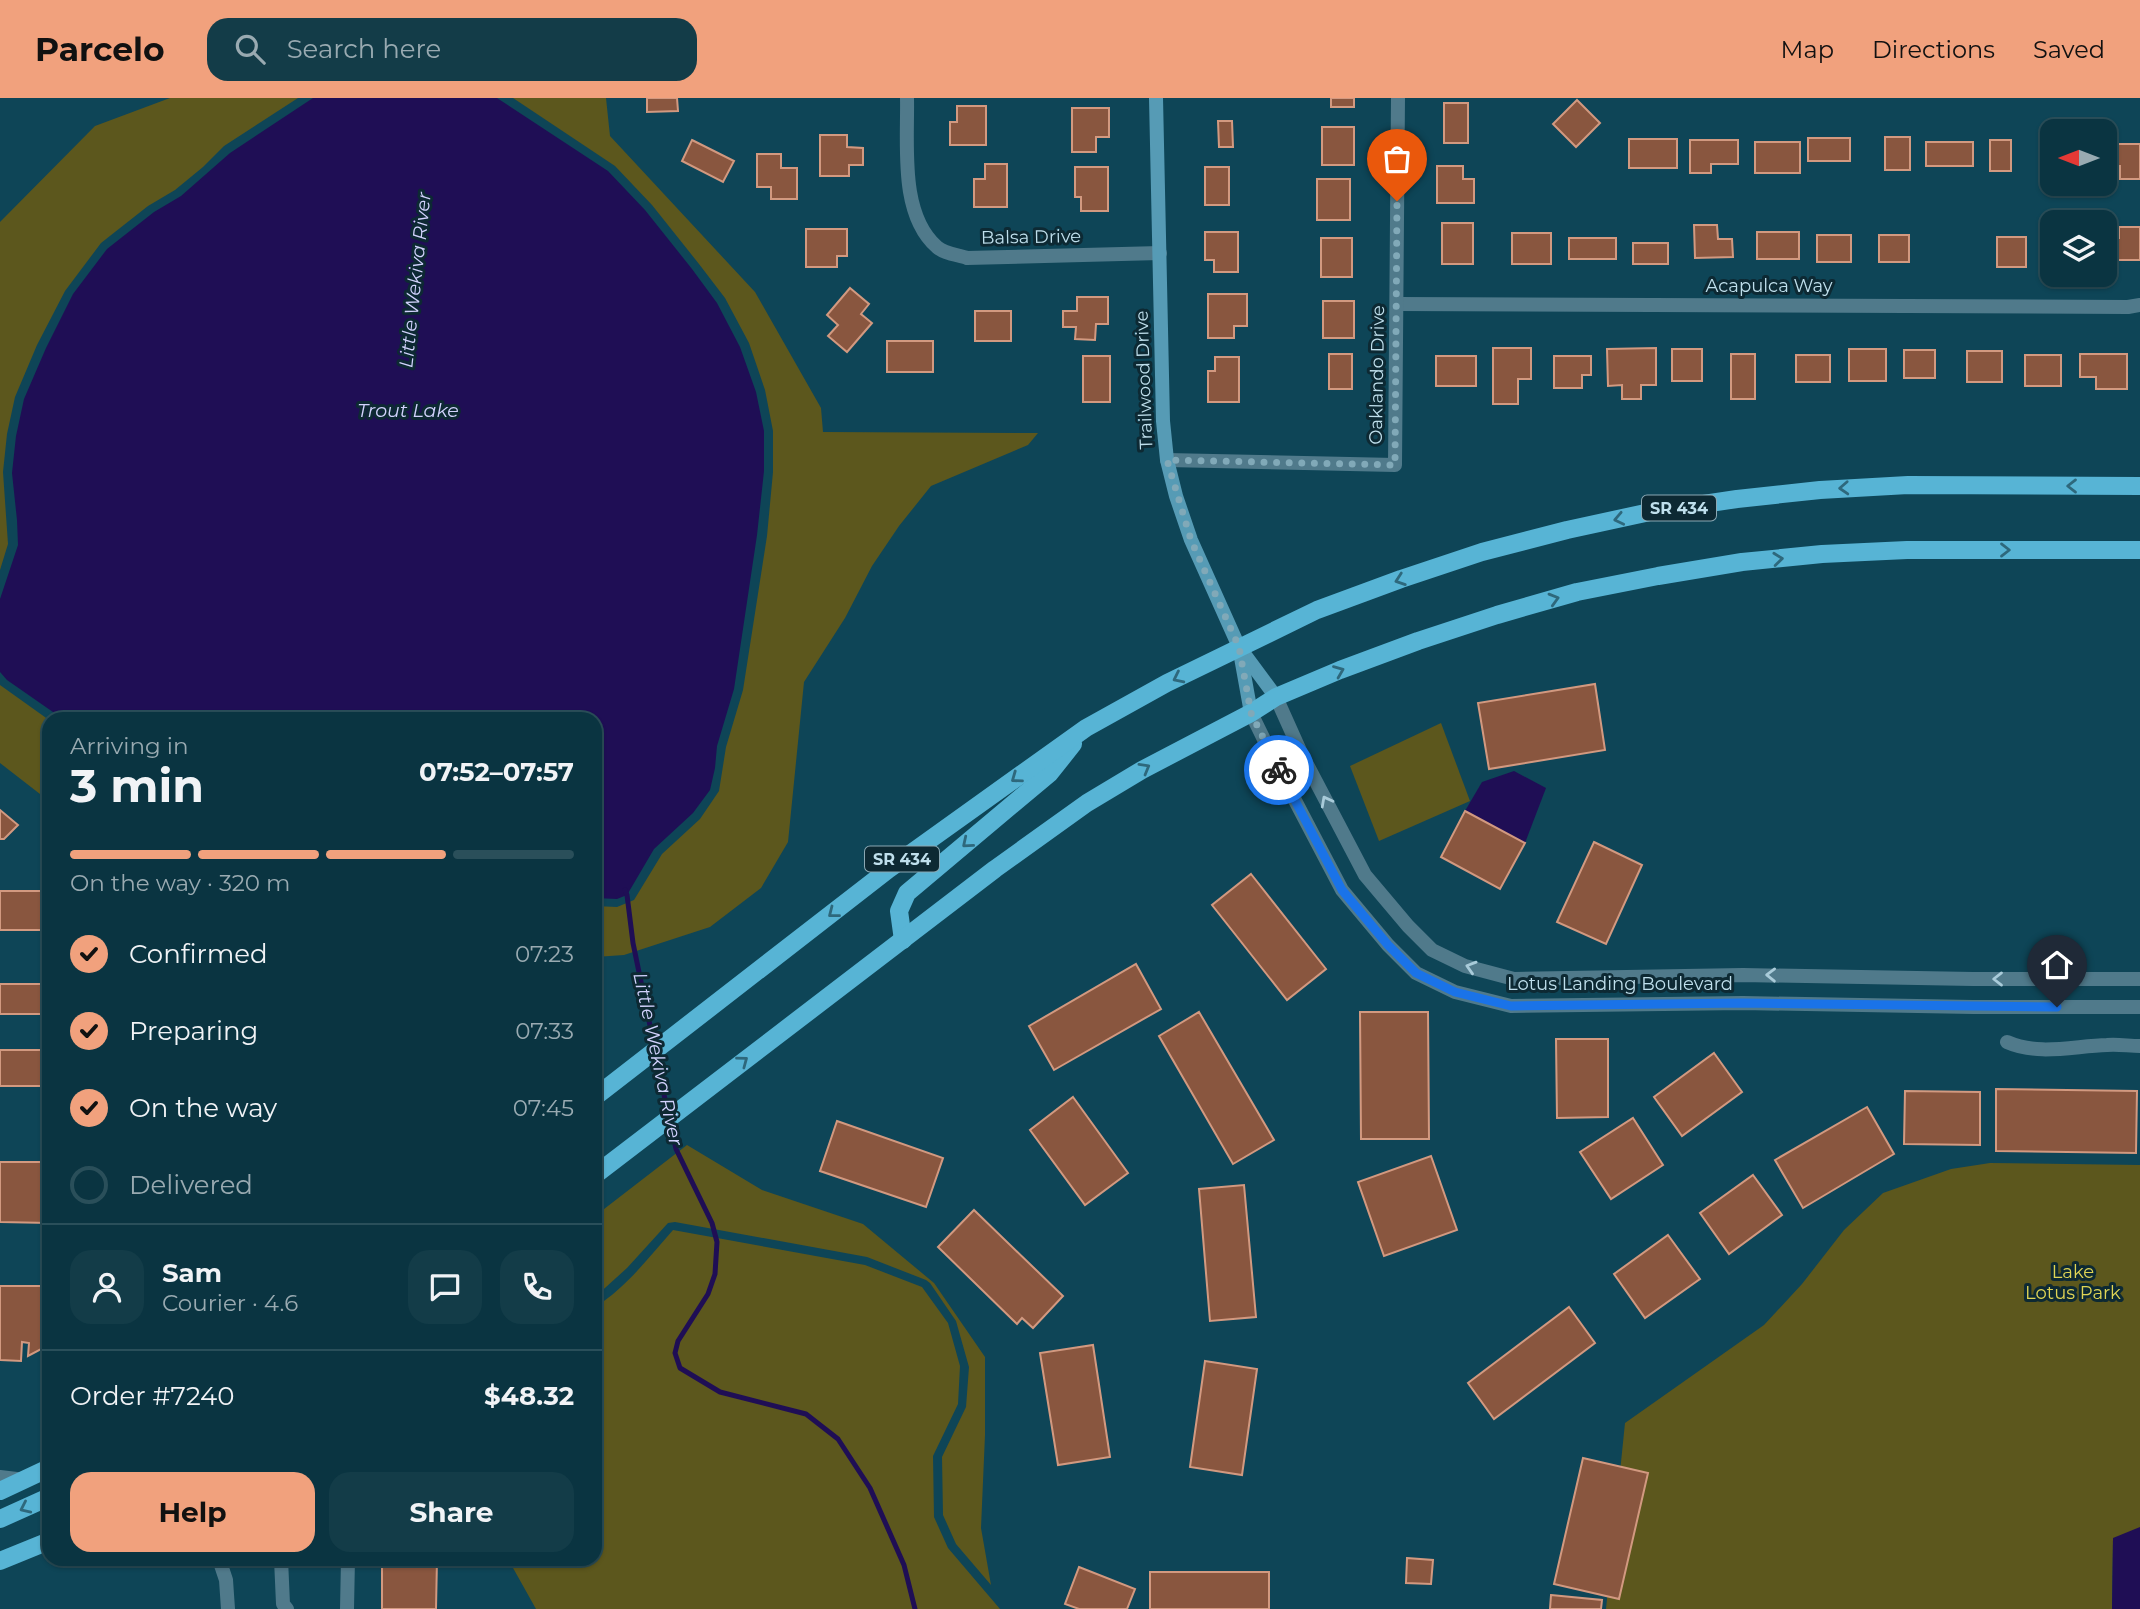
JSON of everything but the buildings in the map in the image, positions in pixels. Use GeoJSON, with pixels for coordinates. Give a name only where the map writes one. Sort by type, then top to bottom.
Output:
{"type":"FeatureCollection","features":[{"type":"Feature","properties":{"kind":"main road","name":"SR 434"},"geometry":{"type":"LineString","coordinates":[[602,1092],[889,869],[1086,728],[1167,683],[1317,611],[1482,552],[1650,512],[1820,490],[1908,485],[2140,486]]}},
{"type":"Feature","properties":{"kind":"main road"},"geometry":{"type":"LineString","coordinates":[[602,1170],[995,869],[1087,803],[1154,763],[1251,713],[1276,697],[1405,646],[1497,615],[1577,592],[1658,576],[1742,562],[1834,553],[1907,550],[2140,550]]}},
{"type":"Feature","properties":{"kind":"main road"},"geometry":{"type":"LineString","coordinates":[[903,940],[899,911],[907,893],[1050,773],[1086,728]]}},
{"type":"Feature","properties":{"kind":"main road"},"geometry":{"type":"LineString","coordinates":[[0,1491],[42,1472]]}},
{"type":"Feature","properties":{"kind":"main road"},"geometry":{"type":"LineString","coordinates":[[0,1519],[42,1499]]}},
{"type":"Feature","properties":{"kind":"main road"},"geometry":{"type":"LineString","coordinates":[[0,1561],[42,1544]]}},
{"type":"Feature","properties":{"kind":"street","name":"Balsa Drive"},"geometry":{"type":"LineString","coordinates":[[907,98],[909,197],[919,226],[938,249],[967,258],[1160,253]]}},
{"type":"Feature","properties":{"kind":"street","name":"Trailwood Drive"},"geometry":{"type":"LineString","coordinates":[[1156,98],[1163,421],[1167,460],[1191,540],[1239,647],[1276,697]]}},
{"type":"Feature","properties":{"kind":"street","name":"Oaklando Drive"},"geometry":{"type":"LineString","coordinates":[[1167,460],[1395,465],[1398,98]]}},
{"type":"Feature","properties":{"kind":"street","name":"Acapulca Way"},"geometry":{"type":"LineString","coordinates":[[1397,304],[2140,305]]}},
{"type":"Feature","properties":{"kind":"street","name":"Trailwood Drive"},"geometry":{"type":"LineString","coordinates":[[1239,647],[1251,713]]}},
{"type":"Feature","properties":{"kind":"street","name":"Lotus Landing Boulevard"},"geometry":{"type":"LineString","coordinates":[[1276,697],[1302,755],[1365,874],[1408,926],[1432,950],[1465,966],[1514,979],[1742,975],[2140,979]]}},
{"type":"Feature","properties":{"kind":"street","name":"Lotus Landing Boulevard"},"geometry":{"type":"LineString","coordinates":[[1251,713],[1342,890],[1388,945],[1416,973],[1455,992],[1511,1006],[1742,1003],[2140,1007]]}},
{"type":"Feature","properties":{"kind":"street"},"geometry":{"type":"LineString","coordinates":[[2007,1042],[2026,1049],[2046,1050],[2108,1044],[2140,1046]]}},
{"type":"Feature","properties":{"kind":"street"},"geometry":{"type":"LineString","coordinates":[[0,1477],[26,1480]]}},
{"type":"Feature","properties":{"kind":"street"},"geometry":{"type":"LineString","coordinates":[[221,1566],[226,1580],[228,1609]]}},
{"type":"Feature","properties":{"kind":"street"},"geometry":{"type":"LineString","coordinates":[[281,1566],[283,1604],[287,1609]]}},
{"type":"Feature","properties":{"kind":"street"},"geometry":{"type":"LineString","coordinates":[[347,1609],[348,1566]]}},
{"type":"Feature","properties":{"kind":"green space"},"geometry":{"type":"Polygon","coordinates":[[[170,98],[298,98],[224,146],[175,190],[148,206],[101,243],[65,291],[37,345],[15,397],[3,472],[8,544],[0,570],[0,222],[95,126],[170,98]]]}},
{"type":"Feature","properties":{"kind":"green space"},"geometry":{"type":"Polygon","coordinates":[[[513,98],[606,98],[610,136],[755,292],[821,408],[823,432],[1038,433],[1028,445],[931,486],[872,566],[845,618],[804,682],[788,842],[761,888],[710,927],[624,955],[602,957],[602,906],[617,907],[634,900],[662,854],[700,819],[719,791],[726,747],[743,690],[767,536],[773,472],[773,431],[765,390],[749,343],[725,298],[652,205],[615,166],[513,98]]]}},
{"type":"Feature","properties":{"kind":"green space"},"geometry":{"type":"Polygon","coordinates":[[[0,685],[42,715],[42,796],[0,763],[0,685]]]}},
{"type":"Feature","properties":{"kind":"green space"},"geometry":{"type":"Polygon","coordinates":[[[1441,723],[1470,801],[1379,841],[1350,766],[1441,723]]]}},
{"type":"Feature","properties":{"kind":"green space"},"geometry":{"type":"Polygon","coordinates":[[[687,1145],[762,1190],[863,1224],[934,1283],[985,1357],[981,1528],[991,1585],[956,1544],[943,1515],[942,1457],[966,1407],[969,1367],[956,1321],[930,1283],[867,1257],[675,1222],[668,1223],[602,1291],[602,1211],[687,1145]]]}},
{"type":"Feature","properties":{"kind":"green space","name":"Lake Lotus Park"},"geometry":{"type":"Polygon","coordinates":[[[1990,1163],[2140,1165],[2140,1609],[2113,1539],[2112,1609],[1606,1609],[1625,1423],[1764,1325],[1802,1284],[1844,1230],[1883,1193],[1951,1169],[1990,1163]]]}},
{"type":"Feature","properties":{"kind":"green space"},"geometry":{"type":"Polygon","coordinates":[[[673,1230],[865,1265],[922,1287],[948,1323],[960,1366],[958,1404],[933,1456],[934,1517],[948,1548],[1000,1609],[536,1609],[512,1566],[602,1566],[602,1302],[646,1261],[673,1230]]]}},
{"type":"Feature","properties":{"kind":"water","name":"Trout Lake"},"geometry":{"type":"Polygon","coordinates":[[[313,98],[497,98],[608,171],[645,210],[717,303],[740,347],[756,392],[764,431],[764,471],[757,535],[734,689],[717,746],[710,790],[693,813],[654,849],[627,895],[617,899],[602,898],[602,712],[53,712],[7,680],[0,672],[0,599],[18,545],[12,473],[16,436],[24,399],[46,348],[73,294],[107,249],[154,212],[181,196],[230,153],[313,98]]]}},
{"type":"Feature","properties":{"kind":"water"},"geometry":{"type":"Polygon","coordinates":[[[1514,771],[1546,788],[1525,843],[1465,811],[1482,782],[1514,771]]]}},
{"type":"Feature","properties":{"kind":"water"},"geometry":{"type":"Polygon","coordinates":[[[2140,1527],[2140,1609],[2112,1609],[2113,1538],[2140,1527]]]}},
{"type":"Feature","properties":{"kind":"waterway","name":"Little Wekiva River"},"geometry":{"type":"LineString","coordinates":[[625,890],[654,1045]]}},
{"type":"Feature","properties":{"kind":"waterway","name":"Little Wekiva River"},"geometry":{"type":"LineString","coordinates":[[656,1055],[668,1114]]}},
{"type":"Feature","properties":{"kind":"waterway","name":"Little Wekiva River"},"geometry":{"type":"LineString","coordinates":[[670,1123],[676,1149],[712,1223],[717,1242],[715,1274],[708,1294],[678,1341],[675,1353],[680,1368],[720,1392],[806,1414],[838,1439],[870,1488],[904,1565],[915,1609]]}},
{"type":"Feature","properties":{"kind":"way so far"},"geometry":{"type":"LineString","coordinates":[[1279,770],[1251,713],[1239,647],[1191,540],[1167,460],[1395,465],[1397,201]]}},
{"type":"Feature","properties":{"kind":"route"},"geometry":{"type":"LineString","coordinates":[[1279,770],[1342,890],[1388,945],[1416,973],[1455,992],[1511,1006],[1742,1003],[2057,1007]]}}]}
